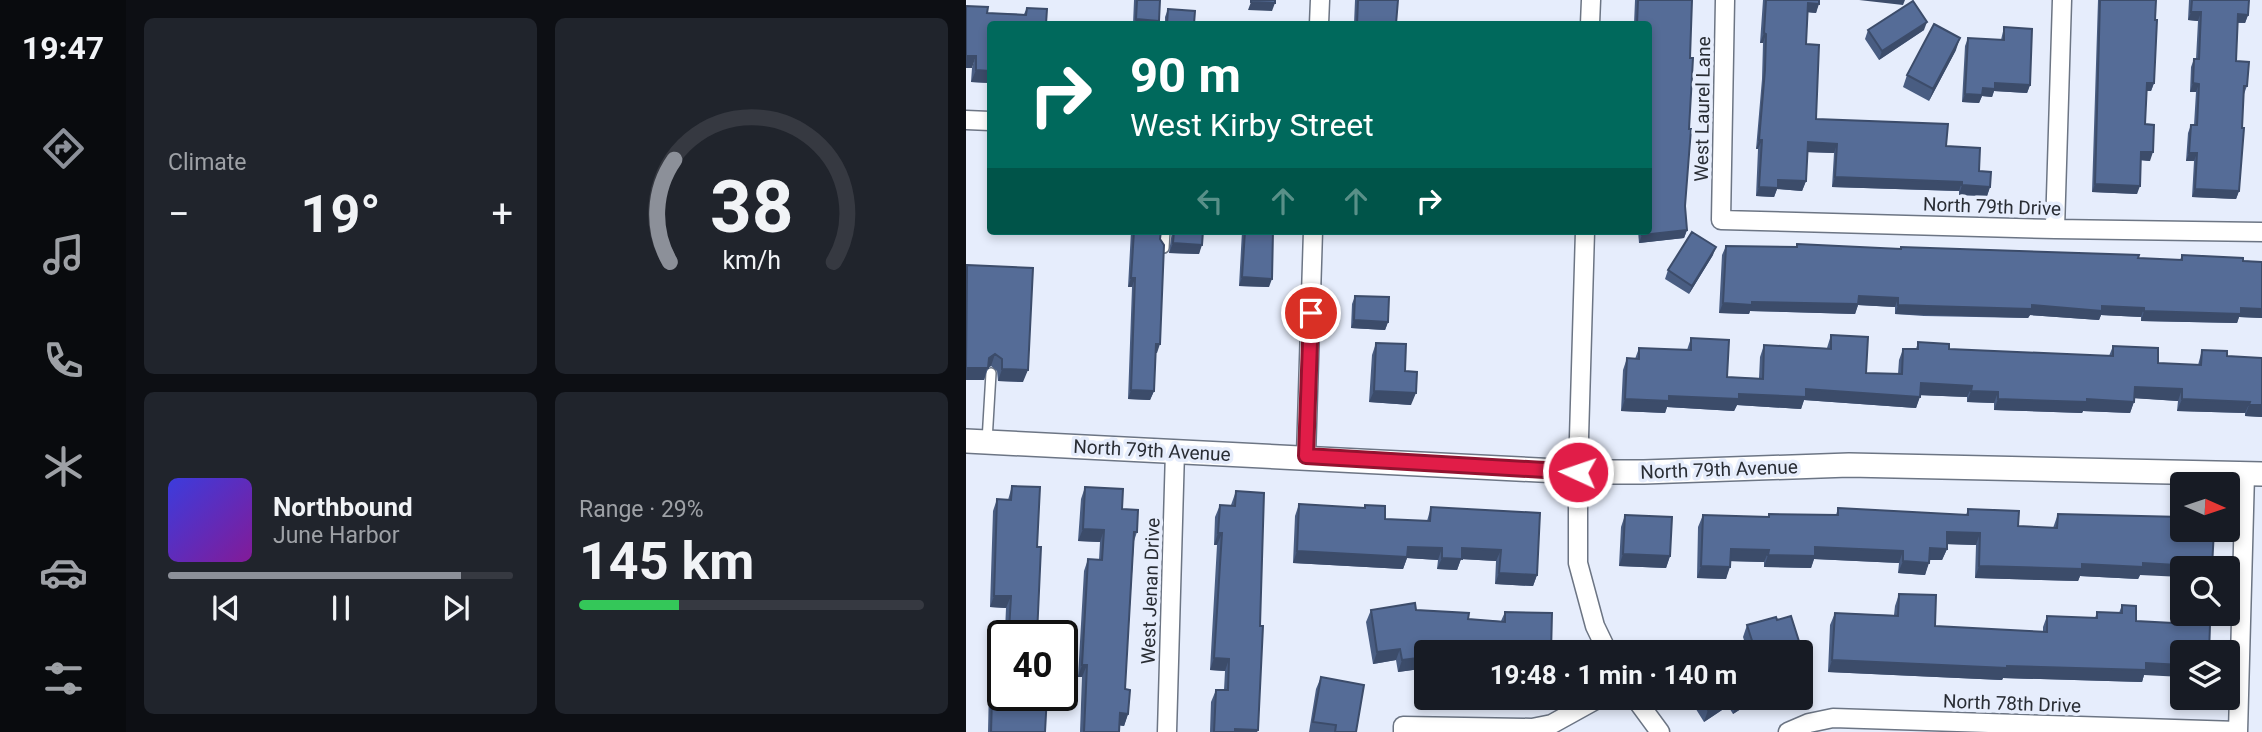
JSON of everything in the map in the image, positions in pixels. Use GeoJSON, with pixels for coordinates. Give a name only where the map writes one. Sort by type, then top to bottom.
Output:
{"type":"FeatureCollection","features":[{"type":"Feature","properties":{"kind":"street"},"geometry":{"type":"LineString","coordinates":[[1319,21],[1320,0]]}},
{"type":"Feature","properties":{"kind":"street"},"geometry":{"type":"LineString","coordinates":[[1590,21],[1591,0]]}},
{"type":"Feature","properties":{"kind":"street","name":"West Laurel Lane"},"geometry":{"type":"LineString","coordinates":[[1721,220],[1725,0]]}},
{"type":"Feature","properties":{"kind":"street"},"geometry":{"type":"LineString","coordinates":[[2055,229],[2062,0]]}},
{"type":"Feature","properties":{"kind":"street"},"geometry":{"type":"LineString","coordinates":[[966,120],[987,121]]}},
{"type":"Feature","properties":{"kind":"street","name":"North 79th Drive"},"geometry":{"type":"LineString","coordinates":[[1721,220],[2262,232]]}},
{"type":"Feature","properties":{"kind":"street"},"geometry":{"type":"LineString","coordinates":[[1306,456],[1313,235]]}},
{"type":"Feature","properties":{"kind":"street"},"geometry":{"type":"LineString","coordinates":[[1585,235],[1578,563],[1595,626],[1602,640]]}},
{"type":"Feature","properties":{"kind":"street","name":"North 79th Avenue"},"geometry":{"type":"LineString","coordinates":[[976,441],[1578,472],[1860,465],[2254,474]]}},
{"type":"Feature","properties":{"kind":"street","name":"West Jenan Drive"},"geometry":{"type":"LineString","coordinates":[[1167,732],[1175,451]]}},
{"type":"Feature","properties":{"kind":"street"},"geometry":{"type":"LineString","coordinates":[[2238,731],[2254,474]]}},
{"type":"Feature","properties":{"kind":"street"},"geometry":{"type":"LineString","coordinates":[[1403,729],[1532,728],[1552,723],[1577,710]]}},
{"type":"Feature","properties":{"kind":"street"},"geometry":{"type":"LineString","coordinates":[[1644,710],[1660,732]]}},
{"type":"Feature","properties":{"kind":"street","name":"North 78th Drive"},"geometry":{"type":"LineString","coordinates":[[1787,732],[1809,723],[1833,718],[1999,728],[2238,731]]}},
{"type":"Feature","properties":{"kind":"lane"},"geometry":{"type":"LineString","coordinates":[[1164,248],[1165,235]]}},
{"type":"Feature","properties":{"kind":"lane"},"geometry":{"type":"LineString","coordinates":[[976,441],[991,373]]}},
{"type":"Feature","properties":{"kind":"building"},"geometry":{"type":"Polygon","coordinates":[[[1137,0],[1160,0],[1159,21],[1136,19],[1137,0]]]}},
{"type":"Feature","properties":{"kind":"building"},"geometry":{"type":"Polygon","coordinates":[[[1275,0],[1275,3],[1251,2],[1275,0]]]}},
{"type":"Feature","properties":{"kind":"building"},"geometry":{"type":"Polygon","coordinates":[[[1358,0],[1398,0],[1396,21],[1357,21],[1358,0]]]}},
{"type":"Feature","properties":{"kind":"building"},"geometry":{"type":"Polygon","coordinates":[[[1638,0],[1692,0],[1691,129],[1685,206],[1687,230],[1652,234],[1652,21],[1637,21],[1638,0]]]}},
{"type":"Feature","properties":{"kind":"building"},"geometry":{"type":"Polygon","coordinates":[[[1766,0],[1819,0],[1819,4],[1808,3],[1806,44],[1819,45],[1816,119],[1948,124],[1946,146],[1980,148],[1979,171],[1991,172],[1990,187],[1962,185],[1962,182],[1835,177],[1837,144],[1808,142],[1806,181],[1778,180],[1778,188],[1759,187],[1766,0]]]}},
{"type":"Feature","properties":{"kind":"building"},"geometry":{"type":"Polygon","coordinates":[[[2100,0],[2156,0],[2154,83],[2147,83],[2145,124],[2154,125],[2153,152],[2141,152],[2140,186],[2095,184],[2100,0]]]}},
{"type":"Feature","properties":{"kind":"building"},"geometry":{"type":"Polygon","coordinates":[[[2192,0],[2249,0],[2248,15],[2238,14],[2236,61],[2249,62],[2247,86],[2244,86],[2239,191],[2195,189],[2197,153],[2189,153],[2191,125],[2197,125],[2199,84],[2193,83],[2194,59],[2199,59],[2201,12],[2191,12],[2192,0]]]}},
{"type":"Feature","properties":{"kind":"building"},"geometry":{"type":"Polygon","coordinates":[[[1913,1],[1927,22],[1882,51],[1868,30],[1913,1]]]}},
{"type":"Feature","properties":{"kind":"building"},"geometry":{"type":"Polygon","coordinates":[[[966,6],[988,7],[987,13],[1026,15],[1027,8],[1047,9],[1046,21],[987,21],[987,71],[976,70],[976,56],[966,56],[966,6]]]}},
{"type":"Feature","properties":{"kind":"building"},"geometry":{"type":"Polygon","coordinates":[[[1168,9],[1195,11],[1194,21],[1167,21],[1168,9]]]}},
{"type":"Feature","properties":{"kind":"building"},"geometry":{"type":"Polygon","coordinates":[[[1934,24],[1960,38],[1933,89],[1907,75],[1934,24]]]}},
{"type":"Feature","properties":{"kind":"building"},"geometry":{"type":"Polygon","coordinates":[[[2004,27],[2032,29],[2030,85],[1995,83],[1995,89],[1983,88],[1982,95],[1965,94],[1968,38],[2004,40],[2004,27]]]}},
{"type":"Feature","properties":{"kind":"building"},"geometry":{"type":"Polygon","coordinates":[[[1692,232],[1716,247],[1692,286],[1668,270],[1692,232]]]}},
{"type":"Feature","properties":{"kind":"building"},"geometry":{"type":"Polygon","coordinates":[[[1134,235],[1160,235],[1164,245],[1160,344],[1156,344],[1154,391],[1131,390],[1135,278],[1131,278],[1134,235]]]}},
{"type":"Feature","properties":{"kind":"building"},"geometry":{"type":"Polygon","coordinates":[[[1174,235],[1203,235],[1202,245],[1173,243],[1174,235]]]}},
{"type":"Feature","properties":{"kind":"building"},"geometry":{"type":"Polygon","coordinates":[[[1245,235],[1273,235],[1272,279],[1242,277],[1245,235]]]}},
{"type":"Feature","properties":{"kind":"building"},"geometry":{"type":"Polygon","coordinates":[[[1797,244],[2139,255],[2138,258],[2182,260],[2182,255],[2243,258],[2243,261],[2262,262],[2262,309],[2241,308],[2241,314],[2144,311],[2144,308],[2102,306],[2102,311],[2032,305],[2032,309],[1927,306],[1898,305],[1898,298],[1859,296],[1858,304],[1723,303],[1726,246],[1797,247],[1797,244]]]}},
{"type":"Feature","properties":{"kind":"building"},"geometry":{"type":"Polygon","coordinates":[[[967,265],[1033,268],[1028,370],[1002,369],[1002,359],[995,354],[989,358],[988,368],[966,368],[967,265]]]}},
{"type":"Feature","properties":{"kind":"building"},"geometry":{"type":"Polygon","coordinates":[[[1355,296],[1389,297],[1388,322],[1354,320],[1355,296]]]}},
{"type":"Feature","properties":{"kind":"building"},"geometry":{"type":"Polygon","coordinates":[[[1831,335],[1868,337],[1866,373],[1902,374],[1903,349],[1918,349],[1918,342],[1949,344],[1949,349],[2113,356],[2113,346],[2158,348],[2158,363],[2201,365],[2202,350],[2227,351],[2227,356],[2262,358],[2262,405],[2182,399],[2182,389],[2135,387],[2134,402],[1998,399],[1998,392],[1971,391],[1972,386],[1921,383],[1920,397],[1806,389],[1806,397],[1739,394],[1739,399],[1669,396],[1669,401],[1625,399],[1627,358],[1639,359],[1639,348],[1691,350],[1691,338],[1729,340],[1727,377],[1763,379],[1764,345],[1831,349],[1831,335]]]}},
{"type":"Feature","properties":{"kind":"building"},"geometry":{"type":"Polygon","coordinates":[[[1376,343],[1406,344],[1405,371],[1417,372],[1416,393],[1374,391],[1376,343]]]}},
{"type":"Feature","properties":{"kind":"building"},"geometry":{"type":"Polygon","coordinates":[[[1012,486],[1040,487],[1038,620],[1010,620],[1011,596],[994,596],[997,499],[1011,500],[1012,486]]]}},
{"type":"Feature","properties":{"kind":"building"},"geometry":{"type":"Polygon","coordinates":[[[1085,487],[1123,489],[1122,509],[1138,510],[1137,532],[1134,532],[1125,689],[1130,690],[1128,714],[1120,713],[1119,732],[1084,732],[1087,665],[1082,665],[1088,559],[1102,560],[1104,530],[1083,529],[1085,487]]]}},
{"type":"Feature","properties":{"kind":"building"},"geometry":{"type":"Polygon","coordinates":[[[1236,491],[1264,493],[1260,626],[1263,626],[1258,730],[1214,732],[1216,690],[1228,690],[1229,659],[1214,658],[1222,533],[1218,533],[1220,505],[1235,506],[1236,491]]]}},
{"type":"Feature","properties":{"kind":"building"},"geometry":{"type":"Polygon","coordinates":[[[1299,504],[1365,508],[1365,505],[1385,506],[1385,519],[1430,521],[1431,507],[1540,513],[1537,575],[1499,573],[1501,550],[1462,548],[1462,559],[1442,558],[1442,548],[1408,547],[1407,557],[1297,551],[1299,504]]]}},
{"type":"Feature","properties":{"kind":"building"},"geometry":{"type":"Polygon","coordinates":[[[1838,508],[1968,515],[1968,509],[2019,511],[2018,526],[2057,528],[2058,514],[2170,517],[2170,542],[2213,542],[2213,556],[2170,556],[2170,565],[2143,563],[2143,567],[2082,564],[2082,569],[1979,566],[1980,533],[1947,532],[1947,549],[1930,548],[1929,563],[1903,561],[1903,551],[1815,547],[1815,556],[1768,555],[1769,550],[1731,549],[1730,567],[1701,566],[1703,515],[1838,515],[1838,508]]]}},
{"type":"Feature","properties":{"kind":"building"},"geometry":{"type":"Polygon","coordinates":[[[1625,515],[1672,517],[1670,556],[1623,554],[1625,515]]]}},
{"type":"Feature","properties":{"kind":"building"},"geometry":{"type":"Polygon","coordinates":[[[1899,594],[1936,595],[1935,626],[2047,632],[2047,616],[2097,618],[2097,612],[2122,613],[2122,605],[2136,606],[2136,621],[2170,623],[2170,626],[2210,626],[2209,640],[2170,640],[2170,664],[2146,663],[2146,670],[2007,668],[1832,660],[1835,613],[1898,616],[1899,594]]]}},
{"type":"Feature","properties":{"kind":"building"},"geometry":{"type":"Polygon","coordinates":[[[1415,603],[1416,610],[1469,613],[1468,619],[1505,622],[1505,612],[1552,613],[1551,640],[1414,640],[1414,658],[1402,660],[1400,649],[1377,652],[1371,610],[1415,603]]]}},
{"type":"Feature","properties":{"kind":"building"},"geometry":{"type":"Polygon","coordinates":[[[1791,616],[1799,640],[1752,640],[1747,625],[1776,617],[1777,620],[1791,616]]]}},
{"type":"Feature","properties":{"kind":"building"},"geometry":{"type":"Polygon","coordinates":[[[1321,677],[1364,685],[1356,732],[1335,732],[1336,725],[1313,722],[1321,677]]]}},
{"type":"Feature","properties":{"kind":"building"},"geometry":{"type":"Polygon","coordinates":[[[992,711],[1046,711],[1045,732],[991,732],[992,711]]]}},
{"type":"Feature","properties":{"kind":"route"},"geometry":{"type":"LineString","coordinates":[[1311,313],[1306,456],[1578,472]]}}]}
